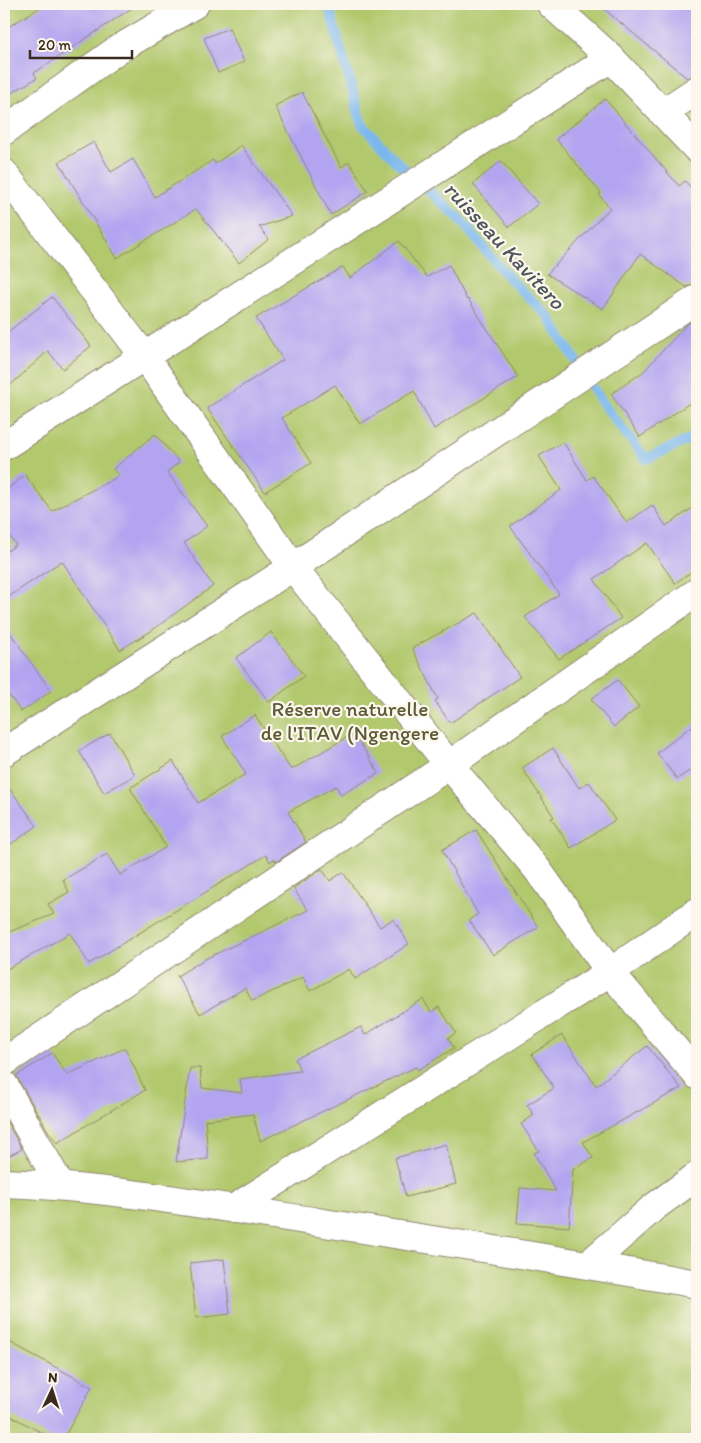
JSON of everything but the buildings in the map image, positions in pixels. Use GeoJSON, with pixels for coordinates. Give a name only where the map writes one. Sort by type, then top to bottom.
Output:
{"type":"FeatureCollection","features":[{"type":"Feature","properties":{"kind":"street"},"geometry":{"type":"LineString","coordinates":[[4,131],[117,50],[195,4]]}},
{"type":"Feature","properties":{"kind":"street"},"geometry":{"type":"LineString","coordinates":[[550,4],[611,58],[697,149]]}},
{"type":"Feature","properties":{"kind":"street"},"geometry":{"type":"LineString","coordinates":[[4,446],[611,58]]}},
{"type":"Feature","properties":{"kind":"street"},"geometry":{"type":"LineString","coordinates":[[664,112],[697,90]]}},
{"type":"Feature","properties":{"kind":"street"},"geometry":{"type":"LineString","coordinates":[[4,172],[145,357],[293,567],[449,765],[537,869],[610,972],[697,1075]]}},
{"type":"Feature","properties":{"kind":"street"},"geometry":{"type":"LineString","coordinates":[[4,752],[293,567],[697,299]]}},
{"type":"Feature","properties":{"kind":"street"},"geometry":{"type":"LineString","coordinates":[[4,1062],[449,765],[697,592]]}},
{"type":"Feature","properties":{"kind":"street"},"geometry":{"type":"LineString","coordinates":[[232,1209],[610,972],[697,912]]}},
{"type":"Feature","properties":{"kind":"street"},"geometry":{"type":"LineString","coordinates":[[4,1085],[60,1185]]}},
{"type":"Feature","properties":{"kind":"street"},"geometry":{"type":"LineString","coordinates":[[589,1264],[654,1207],[697,1176]]}},
{"type":"Feature","properties":{"kind":"street"},"geometry":{"type":"LineString","coordinates":[[4,1183],[60,1185],[232,1209],[589,1264],[697,1284]]}},
{"type":"Feature","properties":{"kind":"green space","name":"Réserve naturelle de l'ITAV (Ngengere"},"geometry":{"type":"Polygon","coordinates":[[[4,4],[697,4],[697,1439],[4,1439],[4,4]]]}},
{"type":"Feature","properties":{"kind":"waterway","name":"ruisseau Kavitero"},"geometry":{"type":"LineString","coordinates":[[328,4],[362,124],[396,161],[459,218],[508,277],[548,316],[603,404],[646,459],[697,436]]}}]}
